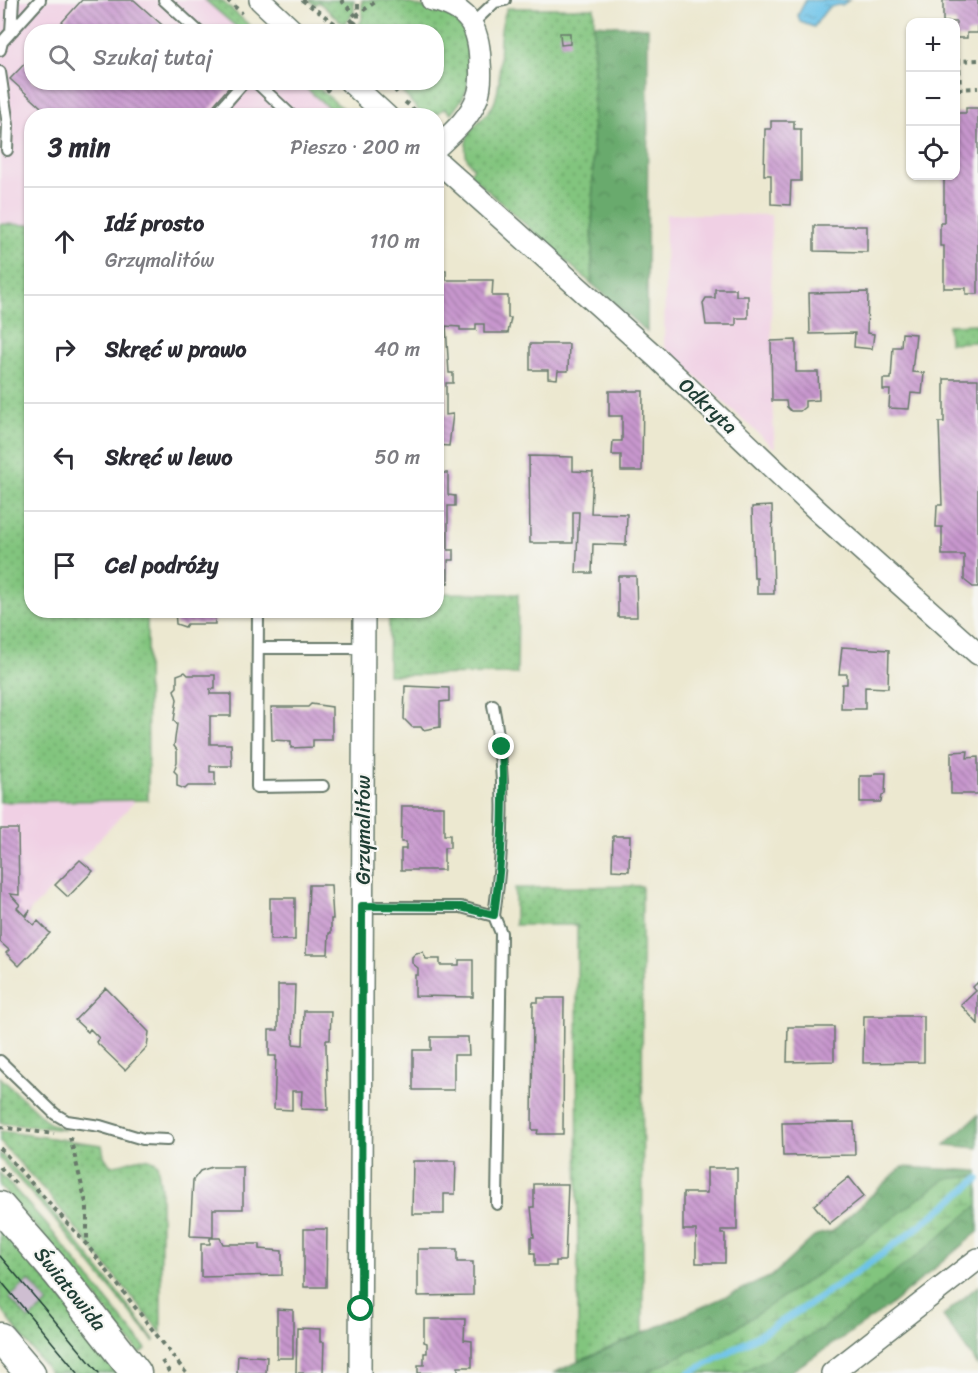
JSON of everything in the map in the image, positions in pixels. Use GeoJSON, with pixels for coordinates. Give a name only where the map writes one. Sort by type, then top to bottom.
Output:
{"type":"FeatureCollection","features":[{"type":"Feature","properties":{"kind":"street"},"geometry":{"type":"LineString","coordinates":[[260,0],[286,24]]}},
{"type":"Feature","properties":{"kind":"street"},"geometry":{"type":"LineString","coordinates":[[432,0],[446,3],[473,22],[478,32],[480,47],[478,96],[467,116],[444,140]]}},
{"type":"Feature","properties":{"kind":"street"},"geometry":{"type":"LineString","coordinates":[[359,90],[378,108]]}},
{"type":"Feature","properties":{"kind":"street","name":"Odkryta"},"geometry":{"type":"LineString","coordinates":[[444,167],[656,357],[819,512],[978,654]]}},
{"type":"Feature","properties":{"kind":"street","name":"Grzymalitów"},"geometry":{"type":"LineString","coordinates":[[360,1373],[364,618]]}},
{"type":"Feature","properties":{"kind":"street","name":"Światowida"},"geometry":{"type":"LineString","coordinates":[[0,1207],[57,1272],[136,1373]]}},
{"type":"Feature","properties":{"kind":"street"},"geometry":{"type":"LineString","coordinates":[[832,1373],[978,1259]]}},
{"type":"Feature","properties":{"kind":"street"},"geometry":{"type":"LineString","coordinates":[[0,1338],[30,1373]]}},
{"type":"Feature","properties":{"kind":"lane"},"geometry":{"type":"LineString","coordinates":[[11,32],[13,0]]}},
{"type":"Feature","properties":{"kind":"lane"},"geometry":{"type":"LineString","coordinates":[[0,50],[2,42],[40,0]]}},
{"type":"Feature","properties":{"kind":"lane"},"geometry":{"type":"LineString","coordinates":[[164,0],[190,24]]}},
{"type":"Feature","properties":{"kind":"lane"},"geometry":{"type":"LineString","coordinates":[[473,22],[495,2],[505,0]]}},
{"type":"Feature","properties":{"kind":"lane"},"geometry":{"type":"LineString","coordinates":[[0,72],[7,117],[7,150]]}},
{"type":"Feature","properties":{"kind":"lane"},"geometry":{"type":"LineString","coordinates":[[221,108],[237,90]]}},
{"type":"Feature","properties":{"kind":"lane"},"geometry":{"type":"LineString","coordinates":[[264,90],[284,108]]}},
{"type":"Feature","properties":{"kind":"lane"},"geometry":{"type":"LineString","coordinates":[[258,618],[257,787],[323,786]]}},
{"type":"Feature","properties":{"kind":"lane"},"geometry":{"type":"LineString","coordinates":[[259,648],[364,648]]}},
{"type":"Feature","properties":{"kind":"lane"},"geometry":{"type":"LineString","coordinates":[[493,705],[502,747],[504,783],[499,879],[494,915],[501,933],[497,1204]]}},
{"type":"Feature","properties":{"kind":"lane"},"geometry":{"type":"LineString","coordinates":[[362,906],[461,907],[494,915]]}},
{"type":"Feature","properties":{"kind":"lane"},"geometry":{"type":"LineString","coordinates":[[0,1061],[55,1114],[67,1121],[100,1126],[142,1139],[167,1140]]}},
{"type":"Feature","properties":{"kind":"path"},"geometry":{"type":"LineString","coordinates":[[302,0],[336,24]]}},
{"type":"Feature","properties":{"kind":"path"},"geometry":{"type":"LineString","coordinates":[[341,0],[357,15]]}},
{"type":"Feature","properties":{"kind":"path"},"geometry":{"type":"LineString","coordinates":[[354,24],[358,20],[358,0]]}},
{"type":"Feature","properties":{"kind":"path"},"geometry":{"type":"LineString","coordinates":[[357,15],[378,0]]}},
{"type":"Feature","properties":{"kind":"path"},"geometry":{"type":"LineString","coordinates":[[978,60],[959,61],[960,89],[978,88]]}},
{"type":"Feature","properties":{"kind":"path"},"geometry":{"type":"LineString","coordinates":[[402,99],[413,108]]}},
{"type":"Feature","properties":{"kind":"path"},"geometry":{"type":"LineString","coordinates":[[0,1127],[6,1128]]}},
{"type":"Feature","properties":{"kind":"path"},"geometry":{"type":"LineString","coordinates":[[70,1136],[87,1207],[87,1245]]}},
{"type":"Feature","properties":{"kind":"path"},"geometry":{"type":"LineString","coordinates":[[0,1148],[87,1245],[186,1373]]}},
{"type":"Feature","properties":{"kind":"shaded area"},"geometry":{"type":"Polygon","coordinates":[[[0,0],[221,0],[248,24],[24,24],[24,90],[321,90],[342,108],[24,108],[24,225],[0,224],[0,0]]]}},
{"type":"Feature","properties":{"kind":"shaded area"},"geometry":{"type":"Polygon","coordinates":[[[666,214],[771,215],[772,401],[775,449],[664,347],[666,214]]]}},
{"type":"Feature","properties":{"kind":"shaded area"},"geometry":{"type":"Polygon","coordinates":[[[136,800],[80,860],[0,942],[0,802],[136,800]]]}},
{"type":"Feature","properties":{"kind":"shaded area"},"geometry":{"type":"Polygon","coordinates":[[[29,1280],[49,1303],[29,1321],[9,1298],[29,1280]]]}},
{"type":"Feature","properties":{"kind":"green space"},"geometry":{"type":"Polygon","coordinates":[[[205,0],[221,0],[248,24],[233,24],[205,0]]]}},
{"type":"Feature","properties":{"kind":"green space"},"geometry":{"type":"Polygon","coordinates":[[[309,0],[354,0],[354,13],[343,24],[319,2],[315,5],[309,0]]]}},
{"type":"Feature","properties":{"kind":"green space"},"geometry":{"type":"Polygon","coordinates":[[[362,0],[399,0],[440,12],[460,23],[465,31],[468,45],[468,82],[462,100],[451,114],[445,108],[416,108],[400,90],[444,90],[444,24],[359,24],[362,20],[362,0]]]}},
{"type":"Feature","properties":{"kind":"green space"},"geometry":{"type":"Polygon","coordinates":[[[507,8],[594,8],[592,284],[469,174],[474,168],[466,154],[467,138],[472,128],[489,111],[495,101],[499,79],[501,33],[507,8]]]}},
{"type":"Feature","properties":{"kind":"green space"},"geometry":{"type":"Polygon","coordinates":[[[594,24],[648,28],[647,332],[592,284],[594,24]]]}},
{"type":"Feature","properties":{"kind":"green space"},"geometry":{"type":"Polygon","coordinates":[[[308,90],[321,90],[342,108],[329,108],[308,90]]]}},
{"type":"Feature","properties":{"kind":"green space"},"geometry":{"type":"Polygon","coordinates":[[[0,224],[24,225],[24,618],[147,618],[148,800],[0,802],[0,224]]]}},
{"type":"Feature","properties":{"kind":"green space"},"geometry":{"type":"Polygon","coordinates":[[[977,324],[977,342],[949,343],[948,325],[977,324]]]}},
{"type":"Feature","properties":{"kind":"green space"},"geometry":{"type":"Polygon","coordinates":[[[444,593],[518,594],[517,674],[388,675],[389,618],[444,618],[444,593]]]}},
{"type":"Feature","properties":{"kind":"green space"},"geometry":{"type":"Polygon","coordinates":[[[642,886],[643,1335],[578,1362],[577,925],[515,925],[515,888],[642,886]]]}},
{"type":"Feature","properties":{"kind":"green space"},"geometry":{"type":"Polygon","coordinates":[[[0,1077],[49,1123],[65,1130],[0,1123],[0,1077]]]}},
{"type":"Feature","properties":{"kind":"green space"},"geometry":{"type":"Polygon","coordinates":[[[978,1115],[978,1148],[945,1145],[978,1115]]]}},
{"type":"Feature","properties":{"kind":"green space"},"geometry":{"type":"Polygon","coordinates":[[[0,1131],[102,1145],[104,1156],[110,1165],[146,1158],[157,1163],[161,1189],[161,1333],[49,1195],[0,1142],[0,1131]]]}},
{"type":"Feature","properties":{"kind":"green space"},"geometry":{"type":"Polygon","coordinates":[[[0,1153],[80,1245],[154,1342],[48,1212],[0,1159],[0,1153]]]}},
{"type":"Feature","properties":{"kind":"green space"},"geometry":{"type":"Polygon","coordinates":[[[902,1167],[978,1171],[978,1232],[887,1308],[789,1373],[553,1373],[772,1276],[816,1235],[833,1231],[902,1167]]]}},
{"type":"Feature","properties":{"kind":"green space"},"geometry":{"type":"Polygon","coordinates":[[[0,1173],[46,1224],[146,1349],[140,1354],[90,1290],[0,1186],[0,1173]]]}},
{"type":"Feature","properties":{"kind":"green space"},"geometry":{"type":"Polygon","coordinates":[[[978,1176],[978,1205],[822,1329],[741,1373],[646,1373],[734,1329],[821,1272],[945,1179],[978,1176]]]}},
{"type":"Feature","properties":{"kind":"green space"},"geometry":{"type":"Polygon","coordinates":[[[0,1226],[55,1290],[120,1373],[50,1373],[0,1308],[0,1226]],[[29,1280],[9,1298],[29,1320],[48,1303],[29,1280]]]}},
{"type":"Feature","properties":{"kind":"green space"},"geometry":{"type":"Polygon","coordinates":[[[978,1286],[978,1366],[943,1316],[978,1286]]]}},
{"type":"Feature","properties":{"kind":"water"},"geometry":{"type":"Polygon","coordinates":[[[806,0],[849,0],[842,5],[828,9],[814,27],[800,22],[798,15],[806,0]]]}},
{"type":"Feature","properties":{"kind":"building"},"geometry":{"type":"Polygon","coordinates":[[[82,0],[134,0],[161,24],[60,24],[82,0]]]}},
{"type":"Feature","properties":{"kind":"building"},"geometry":{"type":"Polygon","coordinates":[[[943,0],[978,0],[978,33],[967,33],[967,38],[960,38],[960,18],[943,18],[943,0]]]}},
{"type":"Feature","properties":{"kind":"building"},"geometry":{"type":"Polygon","coordinates":[[[560,33],[570,33],[570,44],[561,45],[560,33]]]}},
{"type":"Feature","properties":{"kind":"building"},"geometry":{"type":"Polygon","coordinates":[[[24,64],[24,90],[227,90],[211,108],[42,108],[10,79],[24,64]]]}},
{"type":"Feature","properties":{"kind":"building"},"geometry":{"type":"Polygon","coordinates":[[[966,108],[978,108],[978,294],[966,294],[966,288],[944,288],[944,246],[940,246],[940,223],[944,223],[944,180],[960,180],[960,113],[966,113],[966,108]]]}},
{"type":"Feature","properties":{"kind":"building"},"geometry":{"type":"Polygon","coordinates":[[[771,121],[794,121],[794,129],[801,129],[801,181],[791,181],[790,205],[771,204],[771,175],[764,175],[765,129],[771,129],[771,121]]]}},
{"type":"Feature","properties":{"kind":"building"},"geometry":{"type":"Polygon","coordinates":[[[814,226],[867,226],[867,252],[814,251],[814,226]]]}},
{"type":"Feature","properties":{"kind":"building"},"geometry":{"type":"Polygon","coordinates":[[[444,270],[446,270],[446,280],[493,280],[492,296],[508,296],[508,318],[511,318],[508,333],[484,333],[484,324],[476,324],[476,330],[460,330],[460,327],[446,326],[449,373],[453,373],[453,383],[446,383],[446,415],[453,414],[449,446],[444,446],[444,270]]]}},
{"type":"Feature","properties":{"kind":"building"},"geometry":{"type":"Polygon","coordinates":[[[715,289],[736,289],[736,296],[748,296],[748,318],[736,318],[736,325],[706,325],[703,303],[706,298],[715,298],[715,289]]]}},
{"type":"Feature","properties":{"kind":"building"},"geometry":{"type":"Polygon","coordinates":[[[868,292],[867,333],[874,334],[872,349],[854,347],[855,333],[810,334],[809,293],[868,292]]]}},
{"type":"Feature","properties":{"kind":"building"},"geometry":{"type":"Polygon","coordinates":[[[902,333],[916,334],[912,372],[924,373],[922,394],[911,393],[909,409],[889,408],[890,390],[883,390],[883,379],[891,379],[893,347],[901,347],[902,333]]]}},
{"type":"Feature","properties":{"kind":"building"},"geometry":{"type":"Polygon","coordinates":[[[796,340],[796,372],[818,372],[819,400],[805,401],[805,407],[800,411],[791,411],[786,401],[772,401],[771,341],[796,340]]]}},
{"type":"Feature","properties":{"kind":"building"},"geometry":{"type":"Polygon","coordinates":[[[530,344],[569,344],[568,371],[558,371],[557,379],[548,378],[548,370],[530,370],[530,344]]]}},
{"type":"Feature","properties":{"kind":"building"},"geometry":{"type":"Polygon","coordinates":[[[944,379],[978,379],[978,587],[973,587],[964,580],[964,555],[942,555],[942,527],[936,527],[937,505],[942,505],[939,422],[944,422],[944,379]]]}},
{"type":"Feature","properties":{"kind":"building"},"geometry":{"type":"Polygon","coordinates":[[[609,391],[643,391],[642,471],[621,471],[621,455],[612,455],[613,441],[622,441],[622,416],[609,416],[609,391]]]}},
{"type":"Feature","properties":{"kind":"building"},"geometry":{"type":"Polygon","coordinates":[[[529,456],[573,457],[573,471],[593,472],[591,513],[627,514],[626,545],[593,544],[592,573],[576,573],[579,512],[573,512],[573,543],[530,543],[529,456]]]}},
{"type":"Feature","properties":{"kind":"building"},"geometry":{"type":"Polygon","coordinates":[[[444,473],[448,473],[448,495],[455,496],[455,506],[448,506],[448,550],[454,550],[454,560],[448,560],[448,583],[444,583],[444,473]]]}},
{"type":"Feature","properties":{"kind":"building"},"geometry":{"type":"Polygon","coordinates":[[[772,506],[774,594],[757,594],[757,578],[754,578],[752,507],[772,506]]]}},
{"type":"Feature","properties":{"kind":"building"},"geometry":{"type":"Polygon","coordinates":[[[618,576],[636,576],[637,617],[618,617],[618,576]]]}},
{"type":"Feature","properties":{"kind":"building"},"geometry":{"type":"Polygon","coordinates":[[[176,618],[215,618],[215,624],[187,624],[185,627],[176,624],[176,618]]]}},
{"type":"Feature","properties":{"kind":"building"},"geometry":{"type":"Polygon","coordinates":[[[842,647],[889,650],[888,688],[865,687],[865,709],[841,709],[842,684],[847,684],[847,674],[839,674],[842,647]]]}},
{"type":"Feature","properties":{"kind":"building"},"geometry":{"type":"Polygon","coordinates":[[[185,672],[188,675],[215,675],[215,689],[210,689],[210,694],[231,694],[231,716],[210,716],[210,744],[231,744],[232,766],[210,766],[210,772],[215,772],[215,786],[188,786],[185,789],[177,786],[177,774],[174,771],[177,750],[174,746],[177,724],[174,721],[177,699],[174,690],[177,687],[177,675],[185,672]]]}},
{"type":"Feature","properties":{"kind":"building"},"geometry":{"type":"Polygon","coordinates":[[[405,686],[449,688],[449,701],[440,702],[440,727],[423,730],[421,727],[412,727],[404,719],[405,686]]]}},
{"type":"Feature","properties":{"kind":"building"},"geometry":{"type":"Polygon","coordinates":[[[311,704],[332,707],[332,740],[313,740],[313,747],[291,748],[291,741],[272,740],[271,707],[308,707],[311,704]]]}},
{"type":"Feature","properties":{"kind":"building"},"geometry":{"type":"Polygon","coordinates":[[[968,751],[967,758],[978,757],[978,794],[951,794],[951,752],[968,751]]]}},
{"type":"Feature","properties":{"kind":"building"},"geometry":{"type":"Polygon","coordinates":[[[876,773],[886,773],[885,794],[882,795],[881,802],[860,802],[860,776],[872,776],[876,773]]]}},
{"type":"Feature","properties":{"kind":"building"},"geometry":{"type":"Polygon","coordinates":[[[402,806],[444,806],[444,835],[450,835],[450,848],[444,848],[444,870],[401,870],[401,849],[406,849],[406,842],[401,842],[402,806]]]}},
{"type":"Feature","properties":{"kind":"building"},"geometry":{"type":"Polygon","coordinates":[[[0,829],[18,829],[19,895],[10,894],[20,905],[17,908],[25,916],[30,910],[26,918],[34,925],[38,921],[50,933],[19,966],[6,953],[9,950],[0,942],[0,829]]]}},
{"type":"Feature","properties":{"kind":"building"},"geometry":{"type":"Polygon","coordinates":[[[613,836],[630,836],[629,871],[612,870],[613,836]]]}},
{"type":"Feature","properties":{"kind":"building"},"geometry":{"type":"Polygon","coordinates":[[[80,860],[93,871],[68,897],[55,885],[80,860]]]}},
{"type":"Feature","properties":{"kind":"building"},"geometry":{"type":"Polygon","coordinates":[[[309,885],[331,885],[333,919],[331,919],[331,933],[329,933],[328,954],[306,954],[309,885]]]}},
{"type":"Feature","properties":{"kind":"building"},"geometry":{"type":"Polygon","coordinates":[[[270,898],[295,898],[295,940],[270,940],[270,898]]]}},
{"type":"Feature","properties":{"kind":"building"},"geometry":{"type":"Polygon","coordinates":[[[423,952],[426,959],[440,959],[440,965],[459,965],[459,960],[473,960],[473,997],[415,996],[415,975],[418,975],[418,968],[412,963],[412,957],[416,953],[423,952]]]}},
{"type":"Feature","properties":{"kind":"building"},"geometry":{"type":"Polygon","coordinates":[[[978,982],[978,1024],[961,1005],[976,991],[973,987],[978,982]]]}},
{"type":"Feature","properties":{"kind":"building"},"geometry":{"type":"Polygon","coordinates":[[[278,985],[295,985],[293,1044],[303,1045],[304,1011],[331,1011],[330,1040],[326,1040],[328,1110],[301,1109],[302,1091],[292,1091],[292,1110],[274,1109],[276,1056],[269,1056],[269,1030],[278,1030],[278,985]]]}},
{"type":"Feature","properties":{"kind":"building"},"geometry":{"type":"Polygon","coordinates":[[[106,988],[149,1032],[147,1047],[125,1070],[96,1042],[99,1038],[90,1029],[88,1032],[75,1020],[106,988]]]}},
{"type":"Feature","properties":{"kind":"building"},"geometry":{"type":"Polygon","coordinates":[[[538,998],[564,998],[563,1134],[537,1134],[538,1130],[532,1130],[533,1002],[538,1002],[538,998]]]}},
{"type":"Feature","properties":{"kind":"building"},"geometry":{"type":"Polygon","coordinates":[[[864,1016],[924,1016],[924,1062],[863,1063],[864,1016]]]}},
{"type":"Feature","properties":{"kind":"building"},"geometry":{"type":"Polygon","coordinates":[[[788,1027],[834,1027],[834,1061],[787,1062],[788,1027]]]}},
{"type":"Feature","properties":{"kind":"building"},"geometry":{"type":"Polygon","coordinates":[[[431,1037],[468,1037],[469,1055],[454,1055],[454,1090],[413,1090],[413,1050],[431,1050],[431,1037]]]}},
{"type":"Feature","properties":{"kind":"building"},"geometry":{"type":"Polygon","coordinates":[[[854,1122],[855,1155],[783,1156],[782,1123],[854,1122]]]}},
{"type":"Feature","properties":{"kind":"building"},"geometry":{"type":"Polygon","coordinates":[[[413,1161],[456,1161],[455,1194],[444,1194],[444,1214],[412,1214],[413,1161]]]}},
{"type":"Feature","properties":{"kind":"building"},"geometry":{"type":"Polygon","coordinates":[[[212,1167],[243,1167],[243,1209],[213,1209],[213,1237],[190,1236],[193,1180],[200,1171],[212,1167]]]}},
{"type":"Feature","properties":{"kind":"building"},"geometry":{"type":"Polygon","coordinates":[[[707,1168],[737,1168],[737,1230],[721,1230],[721,1234],[725,1234],[725,1263],[696,1263],[696,1230],[683,1230],[683,1193],[707,1193],[707,1168]]]}},
{"type":"Feature","properties":{"kind":"building"},"geometry":{"type":"Polygon","coordinates":[[[849,1177],[864,1196],[829,1224],[814,1205],[849,1177]]]}},
{"type":"Feature","properties":{"kind":"building"},"geometry":{"type":"Polygon","coordinates":[[[534,1184],[568,1184],[565,1261],[556,1261],[556,1266],[535,1266],[535,1253],[531,1253],[531,1237],[534,1237],[531,1207],[534,1207],[534,1184]]]}},
{"type":"Feature","properties":{"kind":"building"},"geometry":{"type":"Polygon","coordinates":[[[304,1229],[327,1229],[326,1287],[304,1287],[304,1229]]]}},
{"type":"Feature","properties":{"kind":"building"},"geometry":{"type":"Polygon","coordinates":[[[210,1238],[220,1238],[223,1244],[260,1244],[260,1249],[282,1251],[282,1275],[201,1277],[201,1244],[210,1244],[210,1238]]]}},
{"type":"Feature","properties":{"kind":"building"},"geometry":{"type":"Polygon","coordinates":[[[418,1249],[457,1249],[457,1262],[473,1262],[473,1295],[418,1296],[418,1249]]]}},
{"type":"Feature","properties":{"kind":"building"},"geometry":{"type":"Polygon","coordinates":[[[277,1309],[293,1310],[293,1358],[277,1358],[277,1309]]]}},
{"type":"Feature","properties":{"kind":"building"},"geometry":{"type":"Polygon","coordinates":[[[424,1319],[465,1319],[464,1340],[472,1341],[472,1367],[458,1367],[458,1373],[418,1373],[418,1365],[424,1365],[424,1353],[427,1353],[427,1343],[424,1342],[424,1319]]]}},
{"type":"Feature","properties":{"kind":"building"},"geometry":{"type":"Polygon","coordinates":[[[297,1328],[320,1329],[320,1342],[324,1342],[323,1373],[296,1373],[297,1328]]]}},
{"type":"Feature","properties":{"kind":"building"},"geometry":{"type":"Polygon","coordinates":[[[238,1355],[267,1357],[266,1373],[237,1373],[238,1355]]]}},
{"type":"Feature","properties":{"kind":"waterway"},"geometry":{"type":"LineString","coordinates":[[689,1373],[802,1309],[911,1233],[978,1179]]}},
{"type":"Feature","properties":{"kind":"tram line"},"geometry":{"type":"LineString","coordinates":[[0,1256],[99,1373]]}},
{"type":"Feature","properties":{"kind":"tram line"},"geometry":{"type":"LineString","coordinates":[[0,1280],[78,1373]]}},
{"type":"Feature","properties":{"kind":"route"},"geometry":{"type":"LineString","coordinates":[[361,1309],[362,906],[461,907],[494,915],[499,879],[504,783],[502,747]]}}]}
